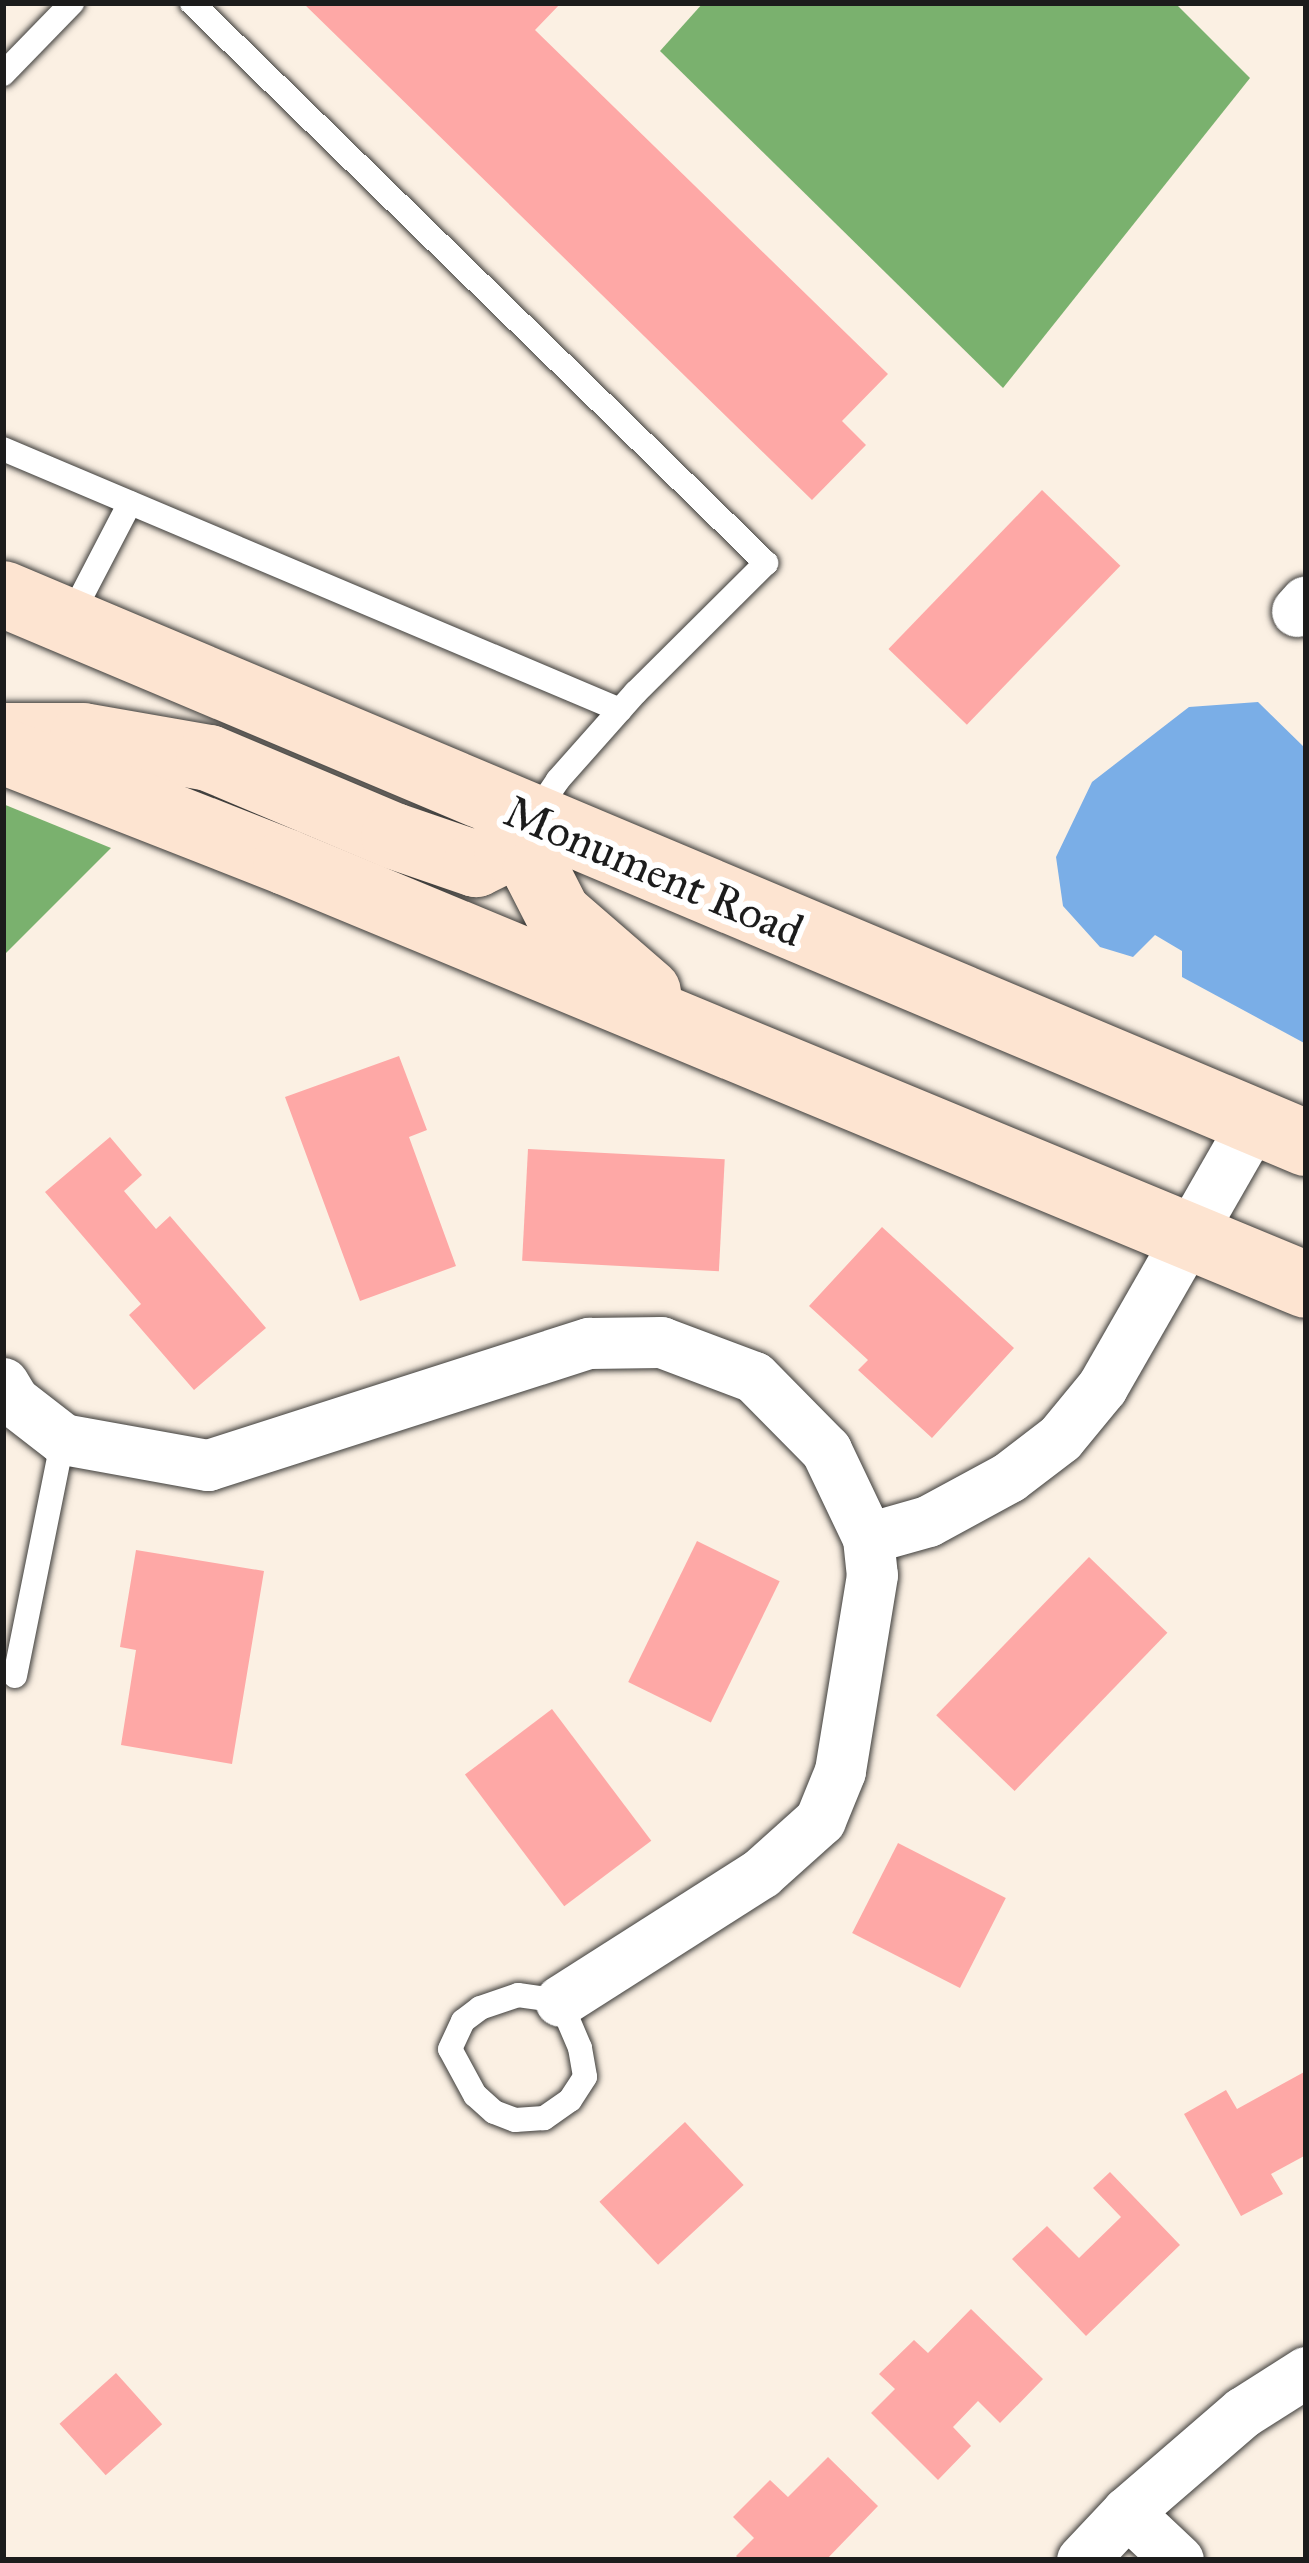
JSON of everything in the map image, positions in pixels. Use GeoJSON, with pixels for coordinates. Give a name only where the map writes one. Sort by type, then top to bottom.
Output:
{"type":"FeatureCollection","features":[{"type":"Feature","properties":{"kind":"main road","name":"Monument Road"},"geometry":{"type":"LineString","coordinates":[[3,594],[1280,1133]]}},
{"type":"Feature","properties":{"kind":"main road"},"geometry":{"type":"LineString","coordinates":[[3,736],[83,736],[209,758],[394,836],[476,864],[507,849],[532,820]]}},
{"type":"Feature","properties":{"kind":"main road"},"geometry":{"type":"LineString","coordinates":[[3,751],[286,862],[1306,1285]]}},
{"type":"Feature","properties":{"kind":"main road"},"geometry":{"type":"LineString","coordinates":[[532,820],[536,871],[558,914],[705,1038]]}},
{"type":"Feature","properties":{"kind":"street"},"geometry":{"type":"LineString","coordinates":[[868,1538],[928,1520],[1009,1477],[1060,1438],[1102,1387],[1187,1236],[1280,1133]]}},
{"type":"Feature","properties":{"kind":"street"},"geometry":{"type":"LineString","coordinates":[[3,1383],[14,1401],[63,1439],[208,1466],[589,1343],[661,1342],[716,1359],[776,1394],[826,1450],[847,1484],[868,1538],[872,1575],[840,1771],[820,1820],[761,1873],[560,2000]]}},
{"type":"Feature","properties":{"kind":"street"},"geometry":{"type":"LineString","coordinates":[[1082,2560],[1127,2512],[1243,2412],[1302,2380]]}},
{"type":"Feature","properties":{"kind":"street"},"geometry":{"type":"LineString","coordinates":[[1127,2512],[1178,2560]]}},
{"type":"Feature","properties":{"kind":"lane"},"geometry":{"type":"LineString","coordinates":[[3,74],[72,3]]}},
{"type":"Feature","properties":{"kind":"lane"},"geometry":{"type":"LineString","coordinates":[[192,3],[766,563],[620,710],[558,780],[532,820]]}},
{"type":"Feature","properties":{"kind":"lane"},"geometry":{"type":"LineString","coordinates":[[3,449],[620,710]]}},
{"type":"Feature","properties":{"kind":"lane"},"geometry":{"type":"LineString","coordinates":[[68,622],[130,503]]}},
{"type":"Feature","properties":{"kind":"lane"},"geometry":{"type":"LineString","coordinates":[[15,1676],[63,1439]]}},
{"type":"Feature","properties":{"kind":"lane"},"geometry":{"type":"LineString","coordinates":[[518,1995],[560,2000],[580,2048],[584,2077],[569,2100],[544,2118],[514,2120],[494,2113],[461,2074],[450,2049],[454,2032],[480,2008],[518,1995]]}},
{"type":"Feature","properties":{"kind":"green space"},"geometry":{"type":"Polygon","coordinates":[[[703,3],[1175,3],[1250,78],[1003,388],[660,51],[703,3]]]}},
{"type":"Feature","properties":{"kind":"green space"},"geometry":{"type":"Polygon","coordinates":[[[3,804],[111,848],[3,956],[3,804]]]}},
{"type":"Feature","properties":{"kind":"water"},"geometry":{"type":"Polygon","coordinates":[[[1258,702],[1306,749],[1306,1044],[1182,977],[1182,951],[1155,935],[1133,957],[1100,947],[1063,906],[1056,857],[1092,782],[1189,707],[1258,702]]]}},
{"type":"Feature","properties":{"kind":"building"},"geometry":{"type":"Polygon","coordinates":[[[303,3],[561,3],[535,30],[888,374],[842,421],[866,445],[812,500],[303,3]]]}},
{"type":"Feature","properties":{"kind":"building"},"geometry":{"type":"Polygon","coordinates":[[[1042,490],[1120,566],[967,725],[888,649],[1042,490]]]}},
{"type":"Feature","properties":{"kind":"building"},"geometry":{"type":"Polygon","coordinates":[[[399,1056],[427,1130],[409,1137],[456,1266],[360,1301],[285,1097],[399,1056]]]}},
{"type":"Feature","properties":{"kind":"building"},"geometry":{"type":"Polygon","coordinates":[[[110,1137],[142,1175],[124,1191],[156,1229],[170,1216],[266,1328],[194,1390],[129,1315],[141,1304],[45,1192],[110,1137]]]}},
{"type":"Feature","properties":{"kind":"building"},"geometry":{"type":"Polygon","coordinates":[[[528,1149],[725,1159],[719,1271],[522,1261],[528,1149]]]}},
{"type":"Feature","properties":{"kind":"building"},"geometry":{"type":"Polygon","coordinates":[[[882,1227],[1014,1348],[932,1438],[858,1370],[868,1360],[809,1306],[882,1227]]]}},
{"type":"Feature","properties":{"kind":"building"},"geometry":{"type":"Polygon","coordinates":[[[697,1541],[780,1581],[711,1722],[628,1682],[697,1541]]]}},
{"type":"Feature","properties":{"kind":"building"},"geometry":{"type":"Polygon","coordinates":[[[136,1550],[264,1571],[232,1764],[121,1745],[136,1650],[120,1647],[136,1550]]]}},
{"type":"Feature","properties":{"kind":"building"},"geometry":{"type":"Polygon","coordinates":[[[1089,1557],[1167,1633],[1015,1791],[936,1715],[1089,1557]]]}},
{"type":"Feature","properties":{"kind":"building"},"geometry":{"type":"Polygon","coordinates":[[[552,1709],[651,1841],[564,1906],[465,1775],[552,1709]]]}},
{"type":"Feature","properties":{"kind":"building"},"geometry":{"type":"Polygon","coordinates":[[[898,1843],[1006,1898],[960,1988],[852,1933],[898,1843]]]}},
{"type":"Feature","properties":{"kind":"building"},"geometry":{"type":"Polygon","coordinates":[[[1306,2071],[1306,2155],[1271,2174],[1283,2194],[1241,2216],[1184,2114],[1226,2090],[1237,2109],[1306,2071]]]}},
{"type":"Feature","properties":{"kind":"building"},"geometry":{"type":"Polygon","coordinates":[[[685,2122],[744,2185],[658,2265],[599,2202],[685,2122]]]}},
{"type":"Feature","properties":{"kind":"building"},"geometry":{"type":"Polygon","coordinates":[[[1110,2172],[1180,2245],[1086,2336],[1012,2259],[1047,2226],[1079,2258],[1121,2217],[1093,2188],[1110,2172]]]}},
{"type":"Feature","properties":{"kind":"building"},"geometry":{"type":"Polygon","coordinates":[[[971,2309],[1043,2379],[1000,2423],[978,2401],[953,2427],[971,2446],[938,2480],[871,2413],[895,2389],[879,2374],[914,2340],[928,2353],[971,2309]]]}},
{"type":"Feature","properties":{"kind":"building"},"geometry":{"type":"Polygon","coordinates":[[[116,2373],[162,2424],[106,2475],[60,2424],[116,2373]]]}},
{"type":"Feature","properties":{"kind":"building"},"geometry":{"type":"Polygon","coordinates":[[[828,2457],[878,2506],[826,2560],[740,2560],[736,2556],[754,2538],[733,2517],[770,2480],[788,2497],[828,2457]]]}}]}
